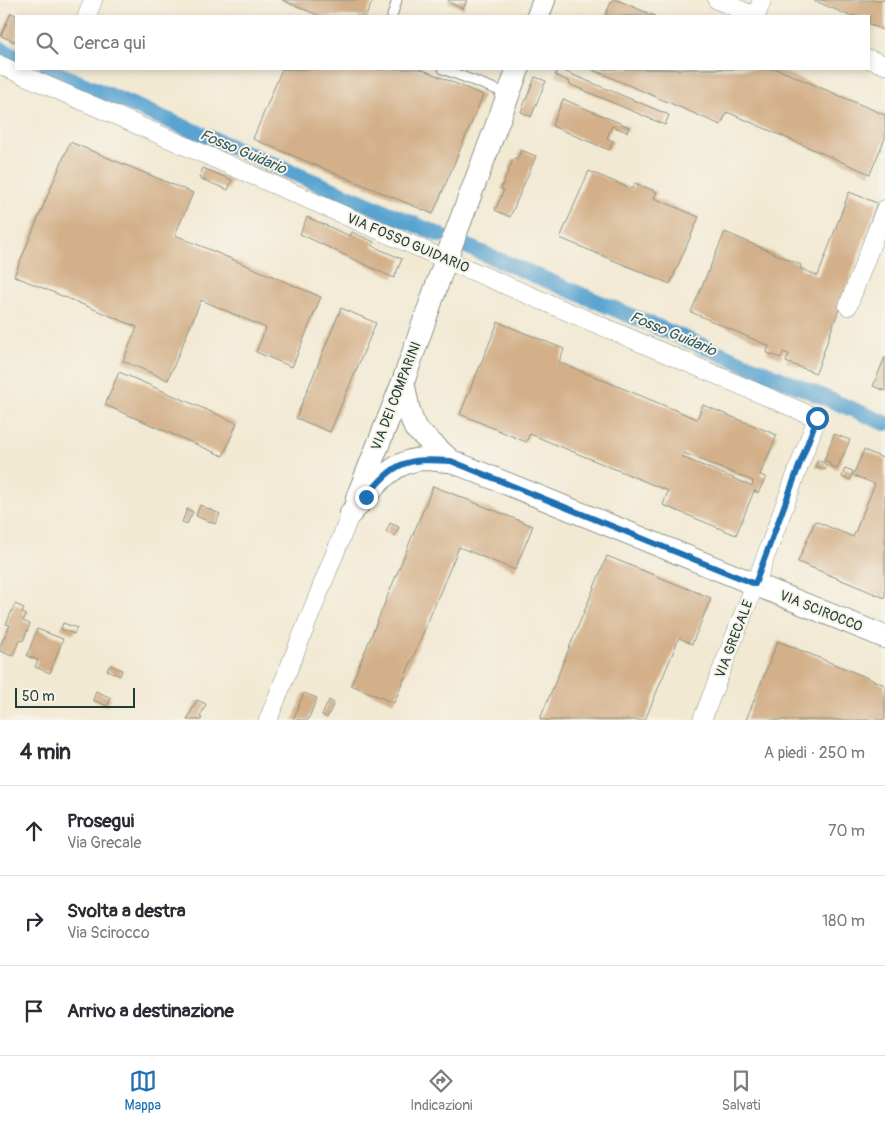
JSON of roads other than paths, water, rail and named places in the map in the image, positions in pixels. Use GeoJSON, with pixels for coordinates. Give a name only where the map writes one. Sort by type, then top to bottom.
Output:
{"type":"FeatureCollection","features":[{"type":"Feature","properties":{"kind":"street"},"geometry":{"type":"LineString","coordinates":[[87,15],[93,0]]}},
{"type":"Feature","properties":{"kind":"street"},"geometry":{"type":"LineString","coordinates":[[538,15],[544,0]]}},
{"type":"Feature","properties":{"kind":"street"},"geometry":{"type":"LineString","coordinates":[[717,0],[753,15]]}},
{"type":"Feature","properties":{"kind":"street"},"geometry":{"type":"LineString","coordinates":[[755,15],[762,0]]}},
{"type":"Feature","properties":{"kind":"street"},"geometry":{"type":"LineString","coordinates":[[870,59],[885,65]]}},
{"type":"Feature","properties":{"kind":"street","name":"VIA FOSSO GUIDARIO"},"geometry":{"type":"LineString","coordinates":[[0,65],[817,418]]}},
{"type":"Feature","properties":{"kind":"street","name":"VIA DEI COMPARINI"},"geometry":{"type":"LineString","coordinates":[[268,720],[403,382],[446,259],[518,70]]}},
{"type":"Feature","properties":{"kind":"street"},"geometry":{"type":"LineString","coordinates":[[848,306],[885,209]]}},
{"type":"Feature","properties":{"kind":"street","name":"VIA SCIROCCO"},"geometry":{"type":"LineString","coordinates":[[403,382],[410,417],[418,432],[451,461]]}},
{"type":"Feature","properties":{"kind":"street","name":"VIA GRECALE"},"geometry":{"type":"LineString","coordinates":[[702,720],[817,418]]}},
{"type":"Feature","properties":{"kind":"street","name":"VIA SCIROCCO"},"geometry":{"type":"LineString","coordinates":[[383,433],[418,432]]}},
{"type":"Feature","properties":{"kind":"street","name":"VIA SCIROCCO"},"geometry":{"type":"LineString","coordinates":[[383,433],[423,459]]}},
{"type":"Feature","properties":{"kind":"street","name":"VIA SCIROCCO"},"geometry":{"type":"LineString","coordinates":[[351,513],[391,470],[423,459],[451,461],[885,637]]}},
{"type":"Feature","properties":{"kind":"lane"},"geometry":{"type":"LineString","coordinates":[[392,15],[397,0]]}},
{"type":"Feature","properties":{"kind":"lane"},"geometry":{"type":"LineString","coordinates":[[446,70],[508,94]]}},
{"type":"Feature","properties":{"kind":"waterway","name":"Fosso Guidario"},"geometry":{"type":"LineString","coordinates":[[0,49],[15,56]]}},
{"type":"Feature","properties":{"kind":"waterway","name":"Fosso Guidario"},"geometry":{"type":"LineString","coordinates":[[49,70],[440,235]]}},
{"type":"Feature","properties":{"kind":"waterway","name":"Fosso Guidario"},"geometry":{"type":"LineString","coordinates":[[461,244],[885,423]]}}]}
